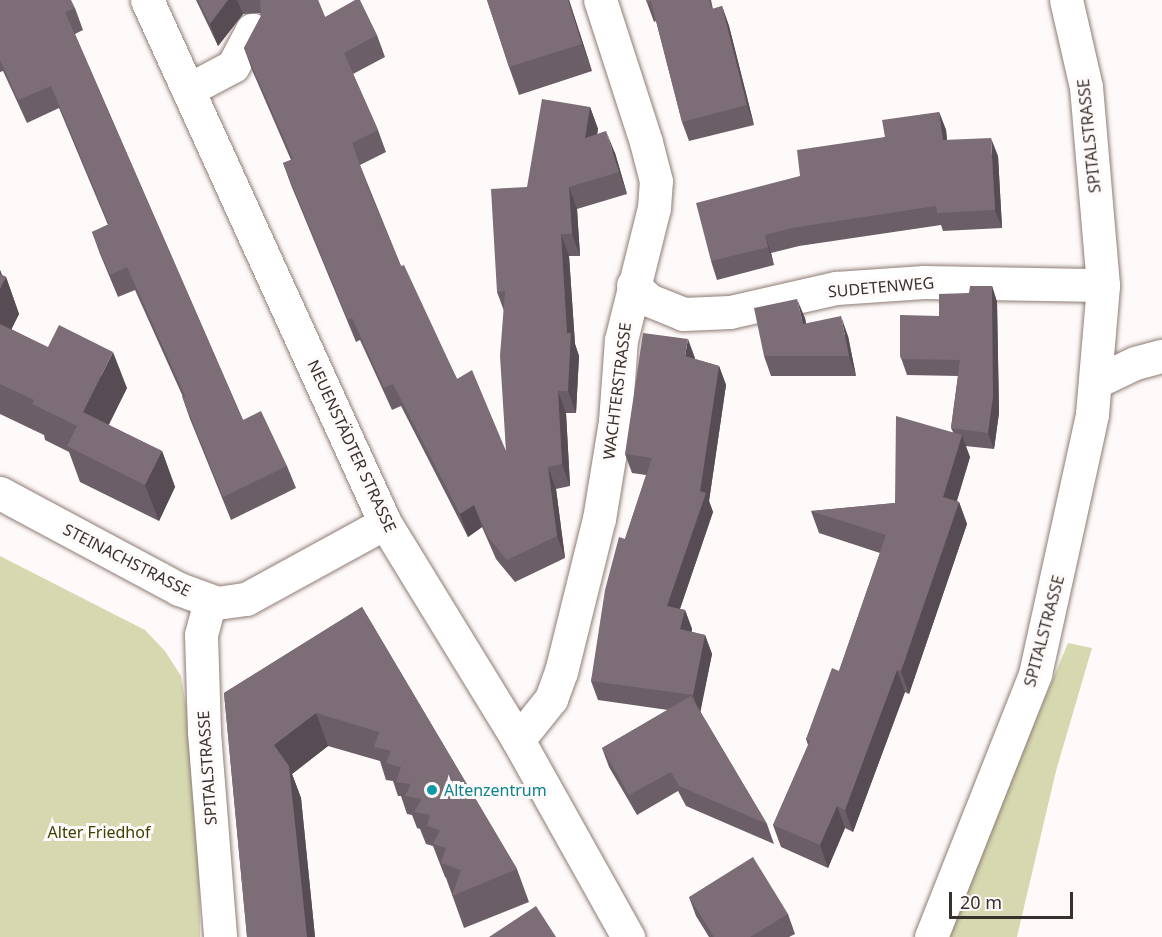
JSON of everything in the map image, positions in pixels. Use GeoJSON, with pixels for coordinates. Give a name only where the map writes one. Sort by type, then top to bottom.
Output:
{"type":"FeatureCollection","features":[{"type":"Feature","properties":{"kind":"main road","name":"NEUENSTÄDTER STRASSE"},"geometry":{"type":"LineString","coordinates":[[147,0],[385,522],[518,740],[628,937]]}},
{"type":"Feature","properties":{"kind":"main road","name":"WACHTERSTRASSE"},"geometry":{"type":"LineString","coordinates":[[518,740],[551,699],[563,662],[599,519],[615,421],[621,340],[654,208],[656,181],[600,0]]}},
{"type":"Feature","properties":{"kind":"main road","name":"SPITALSTRASSE"},"geometry":{"type":"LineString","coordinates":[[931,937],[1035,674],[1066,542],[1095,382],[1103,285],[1086,87],[1066,0]]}},
{"type":"Feature","properties":{"kind":"main road"},"geometry":{"type":"LineString","coordinates":[[188,90],[233,66],[252,30]]}},
{"type":"Feature","properties":{"kind":"main road","name":"SUDETENWEG"},"geometry":{"type":"LineString","coordinates":[[633,285],[649,300],[683,314],[730,312],[836,288],[924,282],[1103,285]]}},
{"type":"Feature","properties":{"kind":"main road"},"geometry":{"type":"LineString","coordinates":[[1095,382],[1134,363],[1162,356]]}},
{"type":"Feature","properties":{"kind":"main road","name":"STEINACHSTRASSE"},"geometry":{"type":"LineString","coordinates":[[0,493],[178,589],[210,601],[246,599],[385,522]]}},
{"type":"Feature","properties":{"kind":"main road","name":"SPITALSTRASSE"},"geometry":{"type":"LineString","coordinates":[[210,601],[201,635],[204,732],[220,937]]}},
{"type":"Feature","properties":{"kind":"green space","name":"Alter Friedhof"},"geometry":{"type":"Polygon","coordinates":[[[0,556],[145,630],[165,651],[181,676],[198,775],[200,937],[0,937],[0,556]]]}},
{"type":"Feature","properties":{"kind":"green space"},"geometry":{"type":"Polygon","coordinates":[[[1068,643],[1092,648],[1056,771],[1017,937],[945,937],[1068,643]]]}},
{"type":"Feature","properties":{"kind":"building"},"geometry":{"type":"Polygon","coordinates":[[[0,0],[71,0],[75,8],[65,12],[243,420],[261,411],[287,466],[223,497],[182,396],[186,398],[127,267],[110,275],[92,232],[109,224],[51,86],[18,100],[0,60],[0,0]]]}},
{"type":"Feature","properties":{"kind":"building"},"geometry":{"type":"Polygon","coordinates":[[[198,0],[228,0],[210,24],[198,0]]]}},
{"type":"Feature","properties":{"kind":"building"},"geometry":{"type":"Polygon","coordinates":[[[260,0],[318,0],[325,17],[355,0],[360,0],[377,35],[344,53],[378,130],[352,143],[401,266],[404,265],[457,379],[472,370],[506,451],[500,356],[505,291],[497,292],[491,189],[527,187],[542,99],[590,107],[585,138],[606,131],[619,172],[569,187],[572,234],[561,234],[567,333],[571,333],[568,391],[558,391],[562,464],[548,467],[557,536],[507,560],[488,537],[474,505],[460,514],[393,384],[384,388],[352,318],[348,320],[283,163],[293,159],[244,48],[261,16],[260,0]]]}},
{"type":"Feature","properties":{"kind":"building"},"geometry":{"type":"Polygon","coordinates":[[[487,0],[568,0],[582,44],[509,67],[487,0]]]}},
{"type":"Feature","properties":{"kind":"building"},"geometry":{"type":"Polygon","coordinates":[[[646,0],[709,0],[712,9],[722,6],[747,105],[682,122],[651,1],[647,3],[646,0]]]}},
{"type":"Feature","properties":{"kind":"building"},"geometry":{"type":"Polygon","coordinates":[[[939,112],[943,140],[991,138],[995,210],[937,213],[936,206],[792,228],[765,235],[768,247],[711,261],[696,203],[800,176],[797,150],[885,137],[882,120],[939,112]]]}},
{"type":"Feature","properties":{"kind":"building"},"geometry":{"type":"Polygon","coordinates":[[[0,274],[6,277],[0,289],[0,274]]]}},
{"type":"Feature","properties":{"kind":"building"},"geometry":{"type":"Polygon","coordinates":[[[970,286],[992,286],[993,397],[988,433],[951,428],[960,360],[901,359],[900,355],[900,315],[939,316],[939,294],[969,293],[970,286]]]}},
{"type":"Feature","properties":{"kind":"building"},"geometry":{"type":"Polygon","coordinates":[[[797,299],[803,324],[841,316],[849,356],[764,356],[754,308],[797,299]]]}},
{"type":"Feature","properties":{"kind":"building"},"geometry":{"type":"Polygon","coordinates":[[[0,324],[48,347],[59,325],[113,352],[83,412],[162,451],[145,485],[67,446],[77,426],[32,404],[34,400],[0,384],[0,324]]]}},
{"type":"Feature","properties":{"kind":"building"},"geometry":{"type":"Polygon","coordinates":[[[643,333],[688,339],[685,356],[719,366],[700,491],[706,493],[667,606],[685,610],[680,629],[705,635],[693,695],[591,681],[605,590],[619,537],[625,539],[652,458],[625,454],[643,333]]]}},
{"type":"Feature","properties":{"kind":"building"},"geometry":{"type":"Polygon","coordinates":[[[896,416],[962,435],[943,497],[959,502],[901,671],[897,670],[845,810],[837,806],[820,845],[773,825],[810,741],[806,739],[832,668],[839,671],[886,535],[811,511],[895,503],[896,416]]]}},
{"type":"Feature","properties":{"kind":"building","name":"Altenzentrum"},"geometry":{"type":"Polygon","coordinates":[[[362,607],[517,869],[452,896],[461,870],[441,863],[446,848],[433,844],[440,830],[427,826],[430,815],[414,812],[422,799],[405,796],[411,784],[396,782],[401,767],[386,763],[391,751],[374,747],[379,732],[316,713],[274,745],[289,766],[307,937],[247,937],[224,693],[362,607]]]}},
{"type":"Feature","properties":{"kind":"building"},"geometry":{"type":"Polygon","coordinates":[[[691,696],[767,824],[679,786],[671,772],[629,795],[602,748],[691,696]]]}},
{"type":"Feature","properties":{"kind":"building"},"geometry":{"type":"Polygon","coordinates":[[[753,857],[788,914],[750,937],[714,937],[689,897],[753,857]]]}},
{"type":"Feature","properties":{"kind":"building"},"geometry":{"type":"Polygon","coordinates":[[[536,906],[556,937],[489,937],[536,906]]]}},
{"type":"Feature","properties":{"kind":"place","name":"Altenzentrum"},"geometry":{"type":"Point","coordinates":[432,790]}}]}
